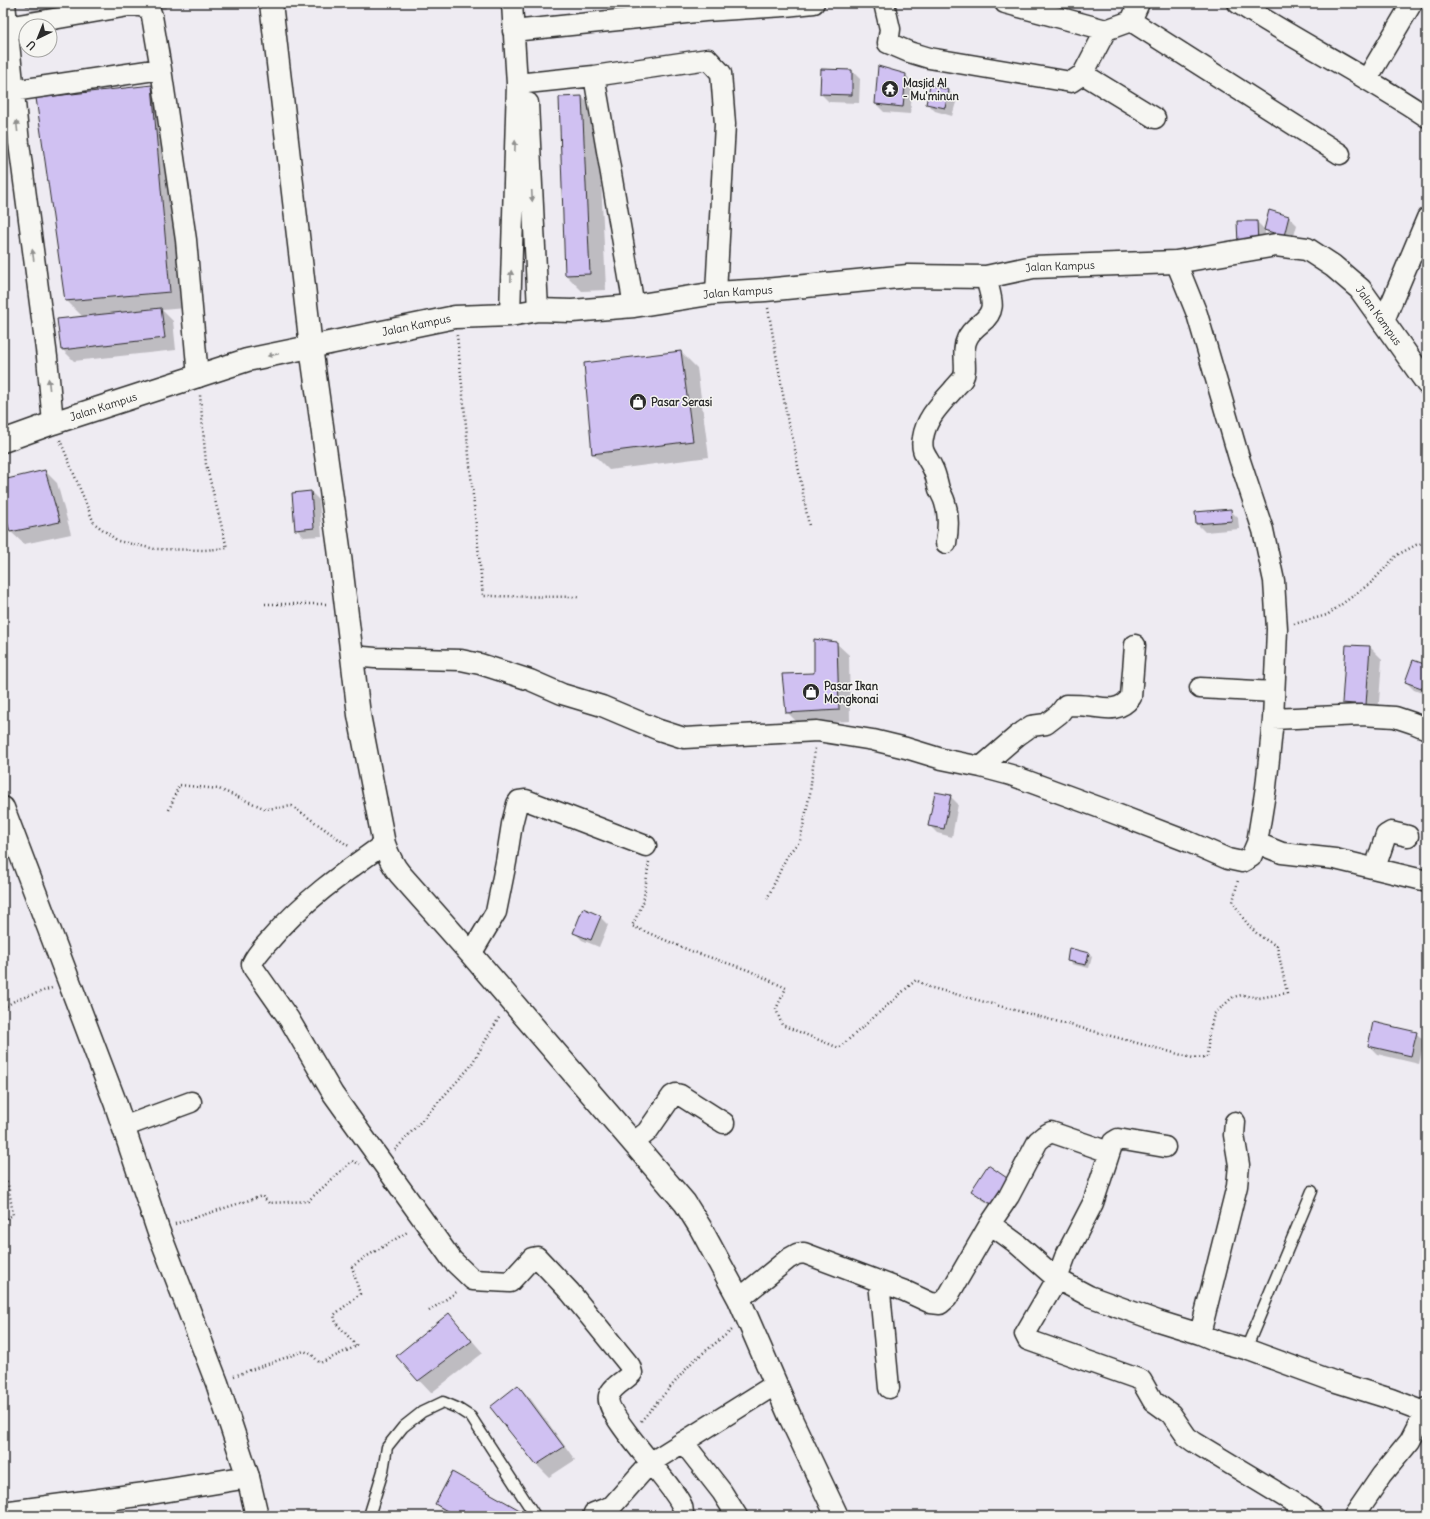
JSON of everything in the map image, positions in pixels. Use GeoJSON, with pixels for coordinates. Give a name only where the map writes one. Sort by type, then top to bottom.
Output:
{"type":"FeatureCollection","features":[{"type":"Feature","properties":{"kind":"street"},"geometry":{"type":"LineString","coordinates":[[5,3],[13,91],[47,357],[53,423]]}},
{"type":"Feature","properties":{"kind":"street"},"geometry":{"type":"LineString","coordinates":[[271,3],[311,347],[363,738],[384,844],[392,864],[634,1142],[685,1204],[704,1234],[743,1309],[837,1516]]}},
{"type":"Feature","properties":{"kind":"street"},"geometry":{"type":"LineString","coordinates":[[512,3],[519,31],[538,310]]}},
{"type":"Feature","properties":{"kind":"street"},"geometry":{"type":"LineString","coordinates":[[519,31],[525,3]]}},
{"type":"Feature","properties":{"kind":"street"},"geometry":{"type":"LineString","coordinates":[[519,31],[705,11],[814,3]]}},
{"type":"Feature","properties":{"kind":"street"},"geometry":{"type":"LineString","coordinates":[[884,3],[890,29],[888,43],[909,52],[929,58],[1071,82],[1083,74],[1106,30]]}},
{"type":"Feature","properties":{"kind":"street"},"geometry":{"type":"LineString","coordinates":[[1005,3],[1106,30],[1131,21],[1139,3]]}},
{"type":"Feature","properties":{"kind":"street"},"geometry":{"type":"LineString","coordinates":[[1238,3],[1304,44],[1367,79],[1427,117]]}},
{"type":"Feature","properties":{"kind":"street"},"geometry":{"type":"LineString","coordinates":[[1367,79],[1412,3]]}},
{"type":"Feature","properties":{"kind":"street"},"geometry":{"type":"LineString","coordinates":[[7,28],[134,5],[149,8],[152,16],[161,69],[186,240],[198,376]]}},
{"type":"Feature","properties":{"kind":"street"},"geometry":{"type":"LineString","coordinates":[[1131,21],[1340,154]]}},
{"type":"Feature","properties":{"kind":"street"},"geometry":{"type":"LineString","coordinates":[[522,83],[594,76],[708,59],[721,73],[725,124],[716,293]]}},
{"type":"Feature","properties":{"kind":"street"},"geometry":{"type":"LineString","coordinates":[[13,91],[161,69]]}},
{"type":"Feature","properties":{"kind":"street"},"geometry":{"type":"LineString","coordinates":[[1083,74],[1154,118]]}},
{"type":"Feature","properties":{"kind":"street"},"geometry":{"type":"LineString","coordinates":[[594,76],[634,306]]}},
{"type":"Feature","properties":{"kind":"street"},"geometry":{"type":"LineString","coordinates":[[510,315],[522,83]]}},
{"type":"Feature","properties":{"kind":"street"},"geometry":{"type":"LineString","coordinates":[[1383,323],[1427,218]]}},
{"type":"Feature","properties":{"kind":"street","name":"Jalan Kampus"},"geometry":{"type":"LineString","coordinates":[[3,441],[53,423],[248,360],[455,317],[510,315],[538,310],[572,311],[634,306],[716,293],[765,290],[908,276],[986,277],[1033,267],[1176,262],[1276,245],[1307,249],[1333,266],[1360,290],[1427,382]]}},
{"type":"Feature","properties":{"kind":"street"},"geometry":{"type":"LineString","coordinates":[[352,656],[461,660],[480,664],[530,680],[562,694],[602,706],[652,727],[684,738],[817,731],[873,740],[942,759],[1011,775],[1189,842],[1228,859],[1242,862],[1251,857],[1257,843],[1266,787],[1273,719],[1277,629],[1274,581],[1263,530],[1239,458],[1197,314],[1176,262]]}},
{"type":"Feature","properties":{"kind":"street"},"geometry":{"type":"LineString","coordinates":[[946,543],[947,514],[945,503],[933,468],[926,459],[922,448],[923,438],[928,421],[941,403],[964,378],[964,348],[967,339],[988,317],[993,308],[986,277]]}},
{"type":"Feature","properties":{"kind":"street"},"geometry":{"type":"LineString","coordinates":[[981,767],[1005,745],[1031,726],[1046,724],[1059,714],[1066,705],[1086,705],[1110,709],[1126,702],[1131,697],[1135,645]]}},
{"type":"Feature","properties":{"kind":"street"},"geometry":{"type":"LineString","coordinates":[[1200,688],[1274,692]]}},
{"type":"Feature","properties":{"kind":"street"},"geometry":{"type":"LineString","coordinates":[[1273,719],[1361,715],[1395,717],[1427,729]]}},
{"type":"Feature","properties":{"kind":"street"},"geometry":{"type":"LineString","coordinates":[[471,954],[496,912],[512,824],[519,801],[526,800],[646,846]]}},
{"type":"Feature","properties":{"kind":"street"},"geometry":{"type":"LineString","coordinates":[[3,808],[8,833],[70,983],[123,1127],[158,1230],[217,1383],[248,1477],[257,1516]]}},
{"type":"Feature","properties":{"kind":"street"},"geometry":{"type":"LineString","coordinates":[[1376,868],[1386,835],[1391,832],[1408,836]]}},
{"type":"Feature","properties":{"kind":"street"},"geometry":{"type":"LineString","coordinates":[[1257,843],[1282,853],[1335,860],[1376,868],[1427,881]]}},
{"type":"Feature","properties":{"kind":"street"},"geometry":{"type":"LineString","coordinates":[[384,844],[300,907],[254,957],[252,964],[290,1019],[332,1094],[452,1260],[473,1280],[510,1282],[532,1258],[537,1257],[552,1271],[590,1314],[630,1366],[632,1373],[617,1386],[609,1396],[608,1404],[629,1435],[682,1505],[682,1516]]}},
{"type":"Feature","properties":{"kind":"street"},"geometry":{"type":"LineString","coordinates":[[634,1142],[647,1132],[672,1096],[676,1094],[680,1095],[724,1123]]}},
{"type":"Feature","properties":{"kind":"street"},"geometry":{"type":"LineString","coordinates":[[123,1127],[191,1102]]}},
{"type":"Feature","properties":{"kind":"street"},"geometry":{"type":"LineString","coordinates":[[1200,1334],[1237,1186],[1239,1165],[1234,1135],[1234,1122]]}},
{"type":"Feature","properties":{"kind":"street"},"geometry":{"type":"LineString","coordinates":[[743,1309],[788,1259],[796,1254],[804,1253],[906,1291],[931,1303],[940,1304],[947,1298],[990,1224],[1009,1196],[1038,1141],[1051,1132],[1109,1152]]}},
{"type":"Feature","properties":{"kind":"street"},"geometry":{"type":"LineString","coordinates":[[1165,1147],[1118,1139],[1112,1142],[1093,1204],[1065,1257],[1057,1279],[1025,1334],[1028,1340],[1141,1380],[1153,1401],[1170,1414],[1187,1437],[1298,1505],[1313,1516]]}},
{"type":"Feature","properties":{"kind":"street"},"geometry":{"type":"LineString","coordinates":[[990,1224],[1016,1243],[1057,1279],[1090,1296],[1219,1342],[1246,1349],[1333,1381],[1426,1410],[1410,1441],[1382,1474],[1354,1516]]}},
{"type":"Feature","properties":{"kind":"street"},"geometry":{"type":"LineString","coordinates":[[879,1282],[890,1388]]}},
{"type":"Feature","properties":{"kind":"street"},"geometry":{"type":"LineString","coordinates":[[593,1516],[594,1513],[612,1506],[650,1463],[776,1384]]}},
{"type":"Feature","properties":{"kind":"street"},"geometry":{"type":"LineString","coordinates":[[683,1442],[722,1492],[737,1516]]}},
{"type":"Feature","properties":{"kind":"street"},"geometry":{"type":"LineString","coordinates":[[3,1513],[145,1494],[248,1477]]}},
{"type":"Feature","properties":{"kind":"lane"},"geometry":{"type":"LineString","coordinates":[[1246,1349],[1312,1191]]}},
{"type":"Feature","properties":{"kind":"lane"},"geometry":{"type":"LineString","coordinates":[[369,1516],[383,1471],[387,1448],[403,1427],[422,1412],[443,1402],[457,1408],[471,1417],[534,1514]]}},
{"type":"Feature","properties":{"kind":"path"},"geometry":{"type":"LineString","coordinates":[[765,290],[788,423],[793,439],[808,526]]}},
{"type":"Feature","properties":{"kind":"path"},"geometry":{"type":"LineString","coordinates":[[455,317],[483,596],[580,597]]}},
{"type":"Feature","properties":{"kind":"path"},"geometry":{"type":"LineString","coordinates":[[53,423],[94,523],[118,541],[155,549],[205,550],[227,548],[206,464],[198,376]]}},
{"type":"Feature","properties":{"kind":"path"},"geometry":{"type":"LineString","coordinates":[[1277,629],[1327,615],[1372,582],[1397,555],[1427,542]]}},
{"type":"Feature","properties":{"kind":"path"},"geometry":{"type":"LineString","coordinates":[[265,604],[345,604]]}},
{"type":"Feature","properties":{"kind":"path"},"geometry":{"type":"LineString","coordinates":[[767,899],[788,854],[800,841],[810,793],[817,731]]}},
{"type":"Feature","properties":{"kind":"path"},"geometry":{"type":"LineString","coordinates":[[169,810],[179,785],[219,789],[266,809],[292,806],[365,858]]}},
{"type":"Feature","properties":{"kind":"path"},"geometry":{"type":"LineString","coordinates":[[646,846],[650,849],[650,856],[643,903],[632,926],[691,951],[748,970],[786,988],[776,1009],[782,1025],[839,1048],[916,980],[929,987],[1193,1058],[1207,1057],[1209,1033],[1214,1014],[1233,997],[1242,995],[1259,998],[1287,993],[1277,946],[1261,937],[1248,926],[1233,902],[1242,862]]}},
{"type":"Feature","properties":{"kind":"path"},"geometry":{"type":"LineString","coordinates":[[3,1008],[16,1000],[70,983]]}},
{"type":"Feature","properties":{"kind":"path"},"geometry":{"type":"LineString","coordinates":[[158,1230],[262,1196],[269,1203],[308,1201],[352,1161],[366,1166],[382,1163],[470,1067],[510,1000]]}},
{"type":"Feature","properties":{"kind":"path"},"geometry":{"type":"LineString","coordinates":[[3,1175],[8,1184],[13,1215],[3,1220]]}},
{"type":"Feature","properties":{"kind":"path"},"geometry":{"type":"LineString","coordinates":[[217,1383],[304,1351],[311,1354],[320,1363],[357,1346],[336,1323],[334,1315],[360,1294],[352,1266],[425,1222]]}},
{"type":"Feature","properties":{"kind":"path"},"geometry":{"type":"LineString","coordinates":[[429,1312],[473,1280]]}},
{"type":"Feature","properties":{"kind":"path"},"geometry":{"type":"LineString","coordinates":[[629,1435],[693,1360],[743,1309]]}},
{"type":"Feature","properties":{"kind":"building"},"geometry":{"type":"Polygon","coordinates":[[[26,3],[56,3],[26,6],[26,3]]]}},
{"type":"Feature","properties":{"kind":"building","name":"Masjid Al - Mu'minun"},"geometry":{"type":"Polygon","coordinates":[[[878,66],[906,74],[903,107],[875,104],[878,66]]]}},
{"type":"Feature","properties":{"kind":"building"},"geometry":{"type":"Polygon","coordinates":[[[821,69],[852,70],[852,95],[820,94],[821,69]]]}},
{"type":"Feature","properties":{"kind":"building"},"geometry":{"type":"Polygon","coordinates":[[[152,85],[170,292],[65,301],[36,98],[152,85]]]}},
{"type":"Feature","properties":{"kind":"building"},"geometry":{"type":"Polygon","coordinates":[[[930,85],[949,90],[945,108],[926,104],[930,85]]]}},
{"type":"Feature","properties":{"kind":"building"},"geometry":{"type":"Polygon","coordinates":[[[582,96],[590,274],[565,275],[559,97],[582,96]]]}},
{"type":"Feature","properties":{"kind":"building"},"geometry":{"type":"Polygon","coordinates":[[[1269,210],[1289,216],[1284,236],[1264,230],[1269,210]]]}},
{"type":"Feature","properties":{"kind":"building"},"geometry":{"type":"Polygon","coordinates":[[[1237,221],[1257,221],[1258,244],[1238,244],[1237,221]]]}},
{"type":"Feature","properties":{"kind":"building"},"geometry":{"type":"Polygon","coordinates":[[[161,308],[165,338],[61,350],[57,319],[161,308]]]}},
{"type":"Feature","properties":{"kind":"building","name":"Pasar Serasi"},"geometry":{"type":"Polygon","coordinates":[[[681,351],[693,441],[592,454],[584,363],[681,351]]]}},
{"type":"Feature","properties":{"kind":"building"},"geometry":{"type":"Polygon","coordinates":[[[45,470],[60,522],[10,532],[3,507],[3,480],[45,470]]]}},
{"type":"Feature","properties":{"kind":"building"},"geometry":{"type":"Polygon","coordinates":[[[311,491],[314,528],[295,530],[292,493],[311,491]]]}},
{"type":"Feature","properties":{"kind":"building"},"geometry":{"type":"Polygon","coordinates":[[[1231,509],[1232,521],[1196,524],[1195,512],[1231,509]]]}},
{"type":"Feature","properties":{"kind":"building","name":"Pasar Ikan Mongkonai"},"geometry":{"type":"Polygon","coordinates":[[[814,639],[837,642],[839,710],[786,713],[782,674],[814,673],[814,639]]]}},
{"type":"Feature","properties":{"kind":"building"},"geometry":{"type":"Polygon","coordinates":[[[1346,645],[1370,646],[1366,705],[1342,703],[1346,645]]]}},
{"type":"Feature","properties":{"kind":"building"},"geometry":{"type":"Polygon","coordinates":[[[1413,660],[1427,665],[1427,690],[1405,682],[1413,660]]]}},
{"type":"Feature","properties":{"kind":"building"},"geometry":{"type":"Polygon","coordinates":[[[935,792],[951,795],[944,829],[928,826],[935,792]]]}},
{"type":"Feature","properties":{"kind":"building"},"geometry":{"type":"Polygon","coordinates":[[[583,908],[601,916],[591,940],[573,933],[583,908]]]}},
{"type":"Feature","properties":{"kind":"building"},"geometry":{"type":"Polygon","coordinates":[[[1069,948],[1089,953],[1086,965],[1067,961],[1069,948]]]}},
{"type":"Feature","properties":{"kind":"building"},"geometry":{"type":"Polygon","coordinates":[[[1373,1022],[1417,1032],[1411,1056],[1368,1046],[1373,1022]]]}},
{"type":"Feature","properties":{"kind":"building"},"geometry":{"type":"Polygon","coordinates":[[[988,1165],[1010,1180],[993,1205],[971,1191],[988,1165]]]}},
{"type":"Feature","properties":{"kind":"building"},"geometry":{"type":"Polygon","coordinates":[[[449,1313],[472,1341],[418,1381],[396,1356],[449,1313]]]}},
{"type":"Feature","properties":{"kind":"building"},"geometry":{"type":"Polygon","coordinates":[[[518,1385],[564,1447],[536,1465],[490,1407],[518,1385]]]}},
{"type":"Feature","properties":{"kind":"building"},"geometry":{"type":"Polygon","coordinates":[[[452,1472],[525,1513],[523,1516],[456,1516],[435,1504],[452,1472]]]}},
{"type":"Feature","properties":{"kind":"place","name":"Masjid Al - Mu'minun"},"geometry":{"type":"Point","coordinates":[890,89]}},
{"type":"Feature","properties":{"kind":"place","name":"Pasar Serasi"},"geometry":{"type":"Point","coordinates":[638,402]}},
{"type":"Feature","properties":{"kind":"place","name":"Pasar Ikan Mongkonai"},"geometry":{"type":"Point","coordinates":[811,692]}}]}
